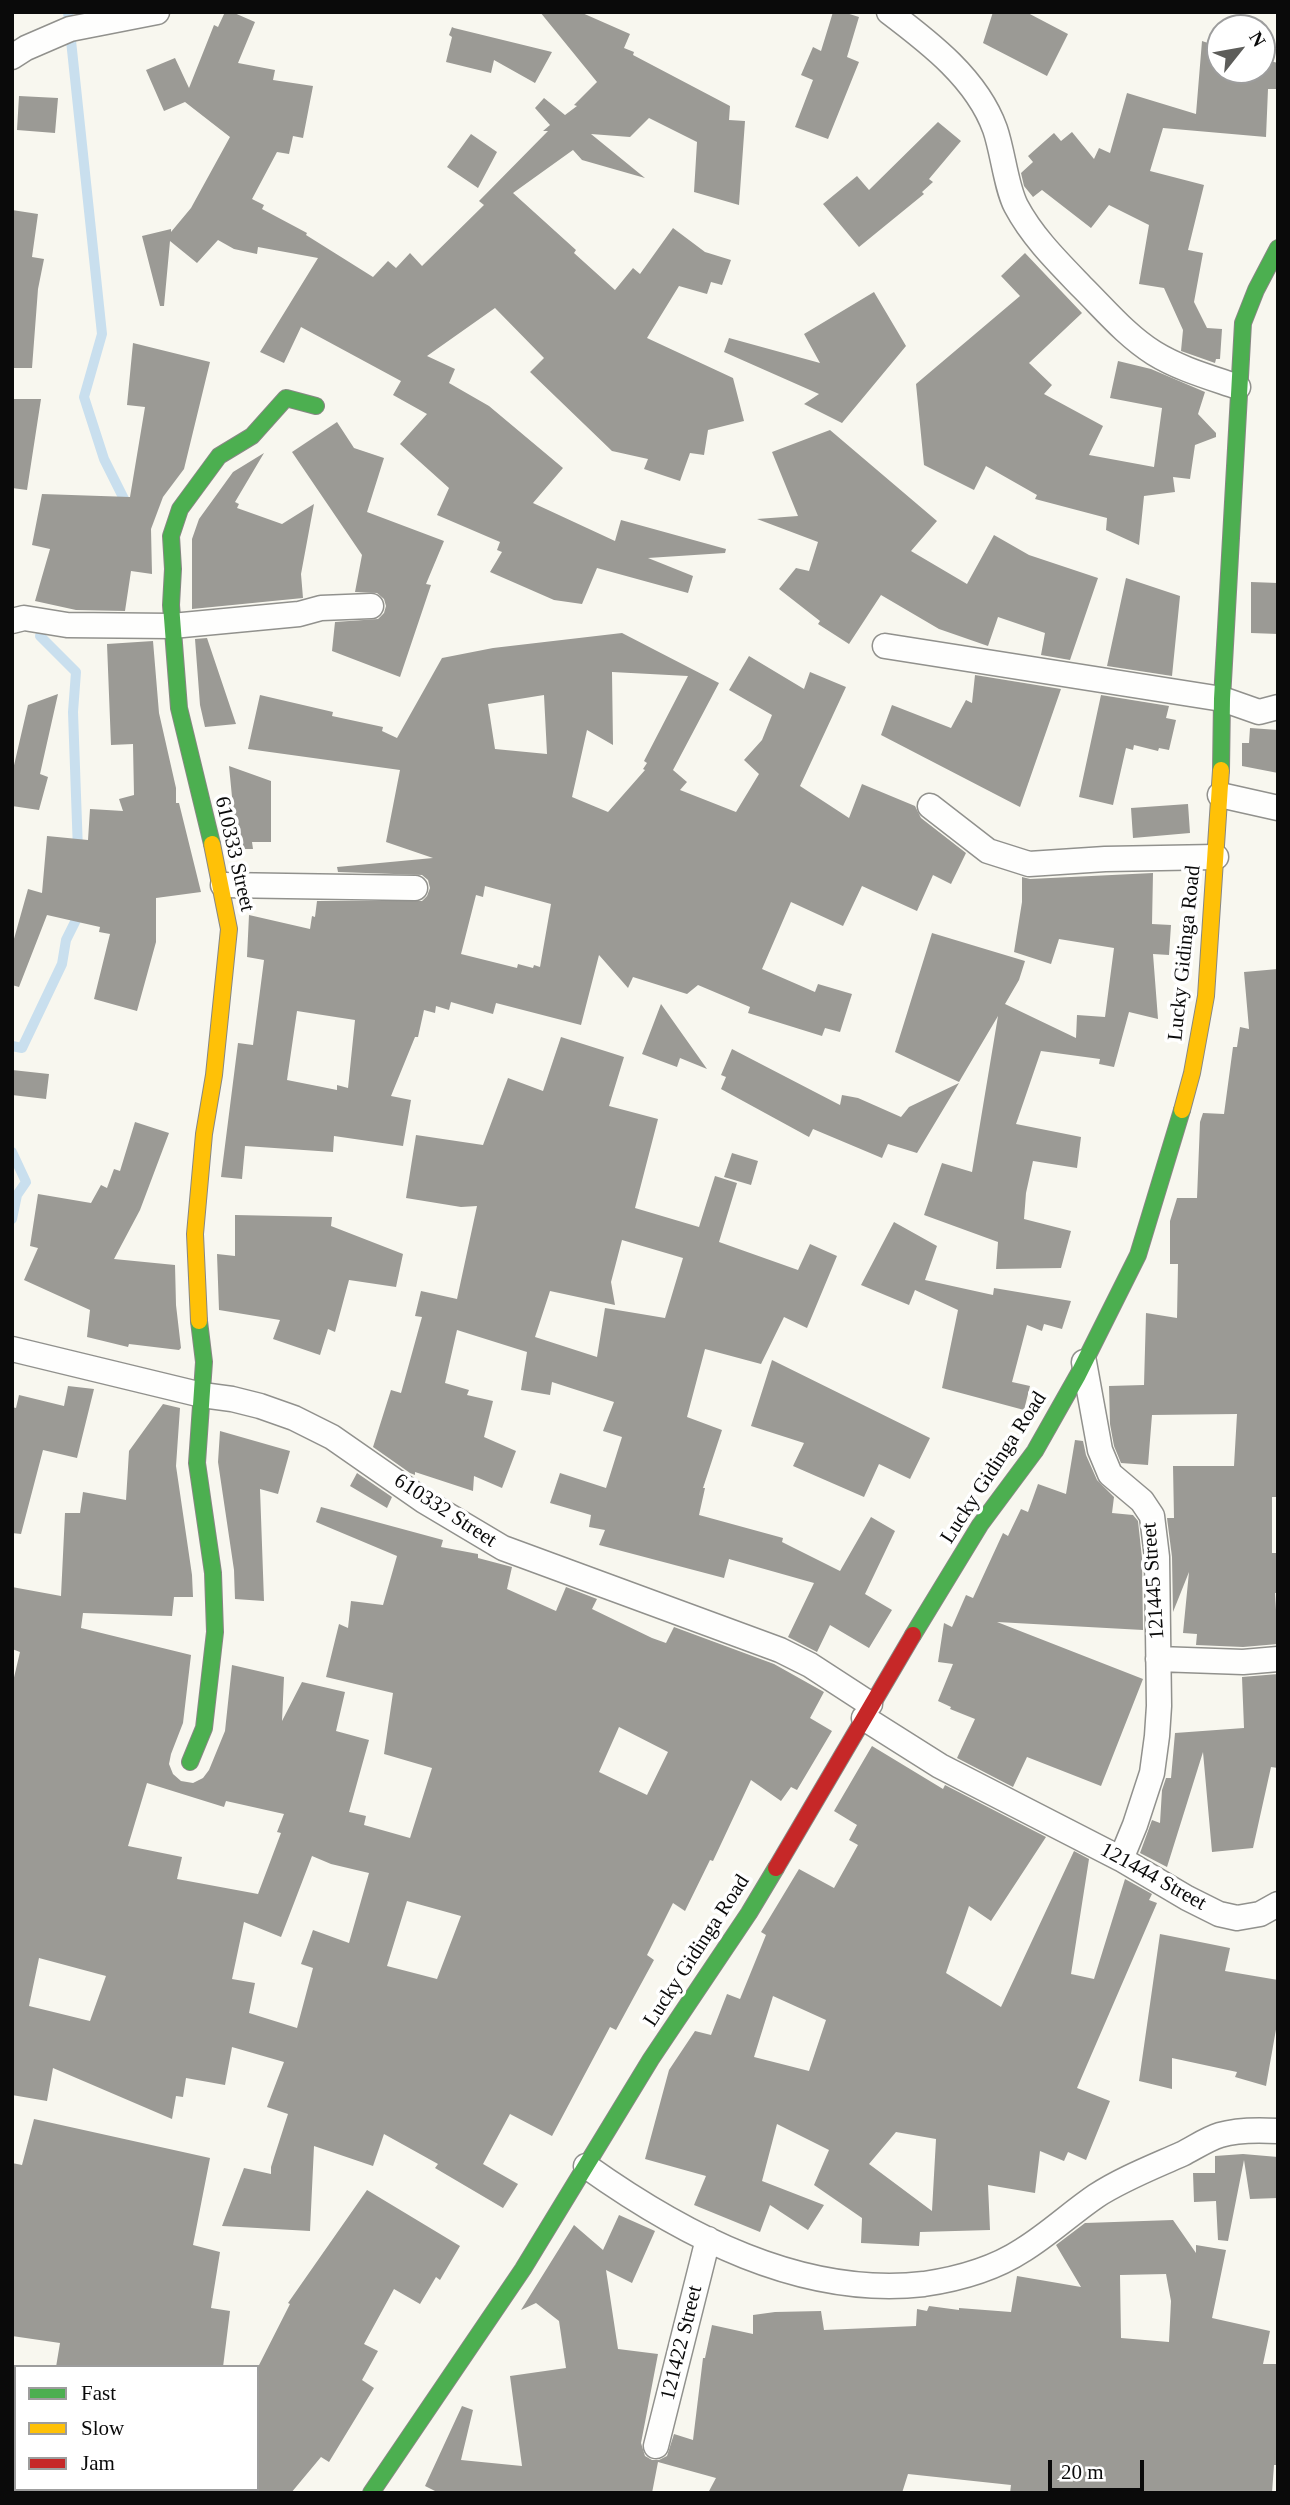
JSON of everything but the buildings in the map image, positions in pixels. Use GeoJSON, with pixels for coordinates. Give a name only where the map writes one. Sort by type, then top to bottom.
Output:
{"type":"FeatureCollection","features":[{"type":"Feature","properties":{"kind":"street"},"geometry":{"type":"LineString","coordinates":[[12,57],[70,29],[157,12]]}},
{"type":"Feature","properties":{"kind":"street"},"geometry":{"type":"LineString","coordinates":[[889,12],[966,80],[984,103],[1004,159],[1014,202],[1029,229],[1060,264],[1120,327],[1153,352],[1183,368],[1238,387]]}},
{"type":"Feature","properties":{"kind":"street","name":"Lucky Gidinga Road"},"geometry":{"type":"LineString","coordinates":[[371,2493],[523,2269],[651,2059],[749,1913],[980,1525],[1035,1451],[1138,1255],[1189,1084],[1206,996],[1220,795],[1222,699],[1243,323],[1256,290],[1278,248]]}},
{"type":"Feature","properties":{"kind":"street","name":"610333 Street"},"geometry":{"type":"LineString","coordinates":[[190,1762],[204,1728],[215,1632],[213,1573],[197,1463],[204,1362],[197,1303],[195,1234],[229,929],[223,885],[179,708],[172,626],[171,536],[180,509],[219,456],[253,436],[286,398],[316,406]]}},
{"type":"Feature","properties":{"kind":"street"},"geometry":{"type":"LineString","coordinates":[[12,621],[24,618],[66,625],[172,626],[299,614],[321,608],[371,606]]}},
{"type":"Feature","properties":{"kind":"street"},"geometry":{"type":"LineString","coordinates":[[885,646],[1222,699],[1259,712],[1278,707]]}},
{"type":"Feature","properties":{"kind":"street"},"geometry":{"type":"LineString","coordinates":[[1220,795],[1278,808]]}},
{"type":"Feature","properties":{"kind":"street"},"geometry":{"type":"LineString","coordinates":[[930,806],[988,851],[1029,864],[1105,859],[1216,858]]}},
{"type":"Feature","properties":{"kind":"street"},"geometry":{"type":"LineString","coordinates":[[223,885],[415,887]]}},
{"type":"Feature","properties":{"kind":"street","name":"610332 Street"},"geometry":{"type":"LineString","coordinates":[[12,1349],[202,1395],[232,1399],[294,1418],[331,1437],[424,1501],[503,1548],[780,1650],[810,1665],[940,1766],[1032,1813]]}},
{"type":"Feature","properties":{"kind":"street","name":"121445 Street"},"geometry":{"type":"LineString","coordinates":[[1084,1362],[1100,1450],[1110,1474],[1142,1501],[1152,1516],[1157,1557],[1158,1659],[1243,1662],[1278,1659]]}},
{"type":"Feature","properties":{"kind":"street"},"geometry":{"type":"LineString","coordinates":[[1121,1859],[1152,1773],[1159,1706],[1158,1659]]}},
{"type":"Feature","properties":{"kind":"street","name":"121444 Street"},"geometry":{"type":"LineString","coordinates":[[1032,1813],[1219,1913],[1237,1918],[1260,1914],[1278,1904]]}},
{"type":"Feature","properties":{"kind":"street"},"geometry":{"type":"LineString","coordinates":[[586,2166],[655,2212],[708,2239],[783,2270],[821,2281],[905,2286],[947,2281],[986,2269],[1022,2251],[1096,2196],[1221,2134],[1278,2131]]}},
{"type":"Feature","properties":{"kind":"street","name":"121422 Street"},"geometry":{"type":"LineString","coordinates":[[656,2446],[708,2239]]}},
{"type":"Feature","properties":{"kind":"waterway"},"geometry":{"type":"LineString","coordinates":[[68,12],[102,334],[84,397],[104,459],[125,501],[124,506]]}},
{"type":"Feature","properties":{"kind":"waterway"},"geometry":{"type":"LineString","coordinates":[[40,636],[76,672],[73,712],[78,851]]}},
{"type":"Feature","properties":{"kind":"waterway"},"geometry":{"type":"LineString","coordinates":[[12,1046],[22,1048],[62,964],[66,940],[80,912]]}},
{"type":"Feature","properties":{"kind":"waterway"},"geometry":{"type":"LineString","coordinates":[[12,1152],[26,1182],[17,1195],[12,1219]]}},
{"type":"Feature","properties":{"kind":"traffic: fast"},"geometry":{"type":"LineString","coordinates":[[1221,770],[1222,699],[1243,323],[1256,290],[1278,248]]}},
{"type":"Feature","properties":{"kind":"traffic: fast"},"geometry":{"type":"LineString","coordinates":[[212,844],[179,708],[171,605],[171,536],[180,509],[219,456],[252,436],[286,398],[316,406]]}},
{"type":"Feature","properties":{"kind":"traffic: fast"},"geometry":{"type":"LineString","coordinates":[[913,1635],[980,1525],[1035,1451],[1078,1375],[1138,1255],[1182,1110]]}},
{"type":"Feature","properties":{"kind":"traffic: fast"},"geometry":{"type":"LineString","coordinates":[[190,1762],[204,1728],[215,1632],[213,1573],[197,1463],[204,1362],[199,1321]]}},
{"type":"Feature","properties":{"kind":"traffic: fast"},"geometry":{"type":"LineString","coordinates":[[371,2493],[523,2269],[651,2059],[776,1868]]}},
{"type":"Feature","properties":{"kind":"traffic: slow"},"geometry":{"type":"LineString","coordinates":[[1182,1110],[1192,1073],[1206,996],[1221,770]]}},
{"type":"Feature","properties":{"kind":"traffic: slow"},"geometry":{"type":"LineString","coordinates":[[199,1321],[195,1234],[204,1134],[214,1075],[229,929],[212,844]]}},
{"type":"Feature","properties":{"kind":"traffic: jam"},"geometry":{"type":"LineString","coordinates":[[776,1868],[913,1635]]}}]}
